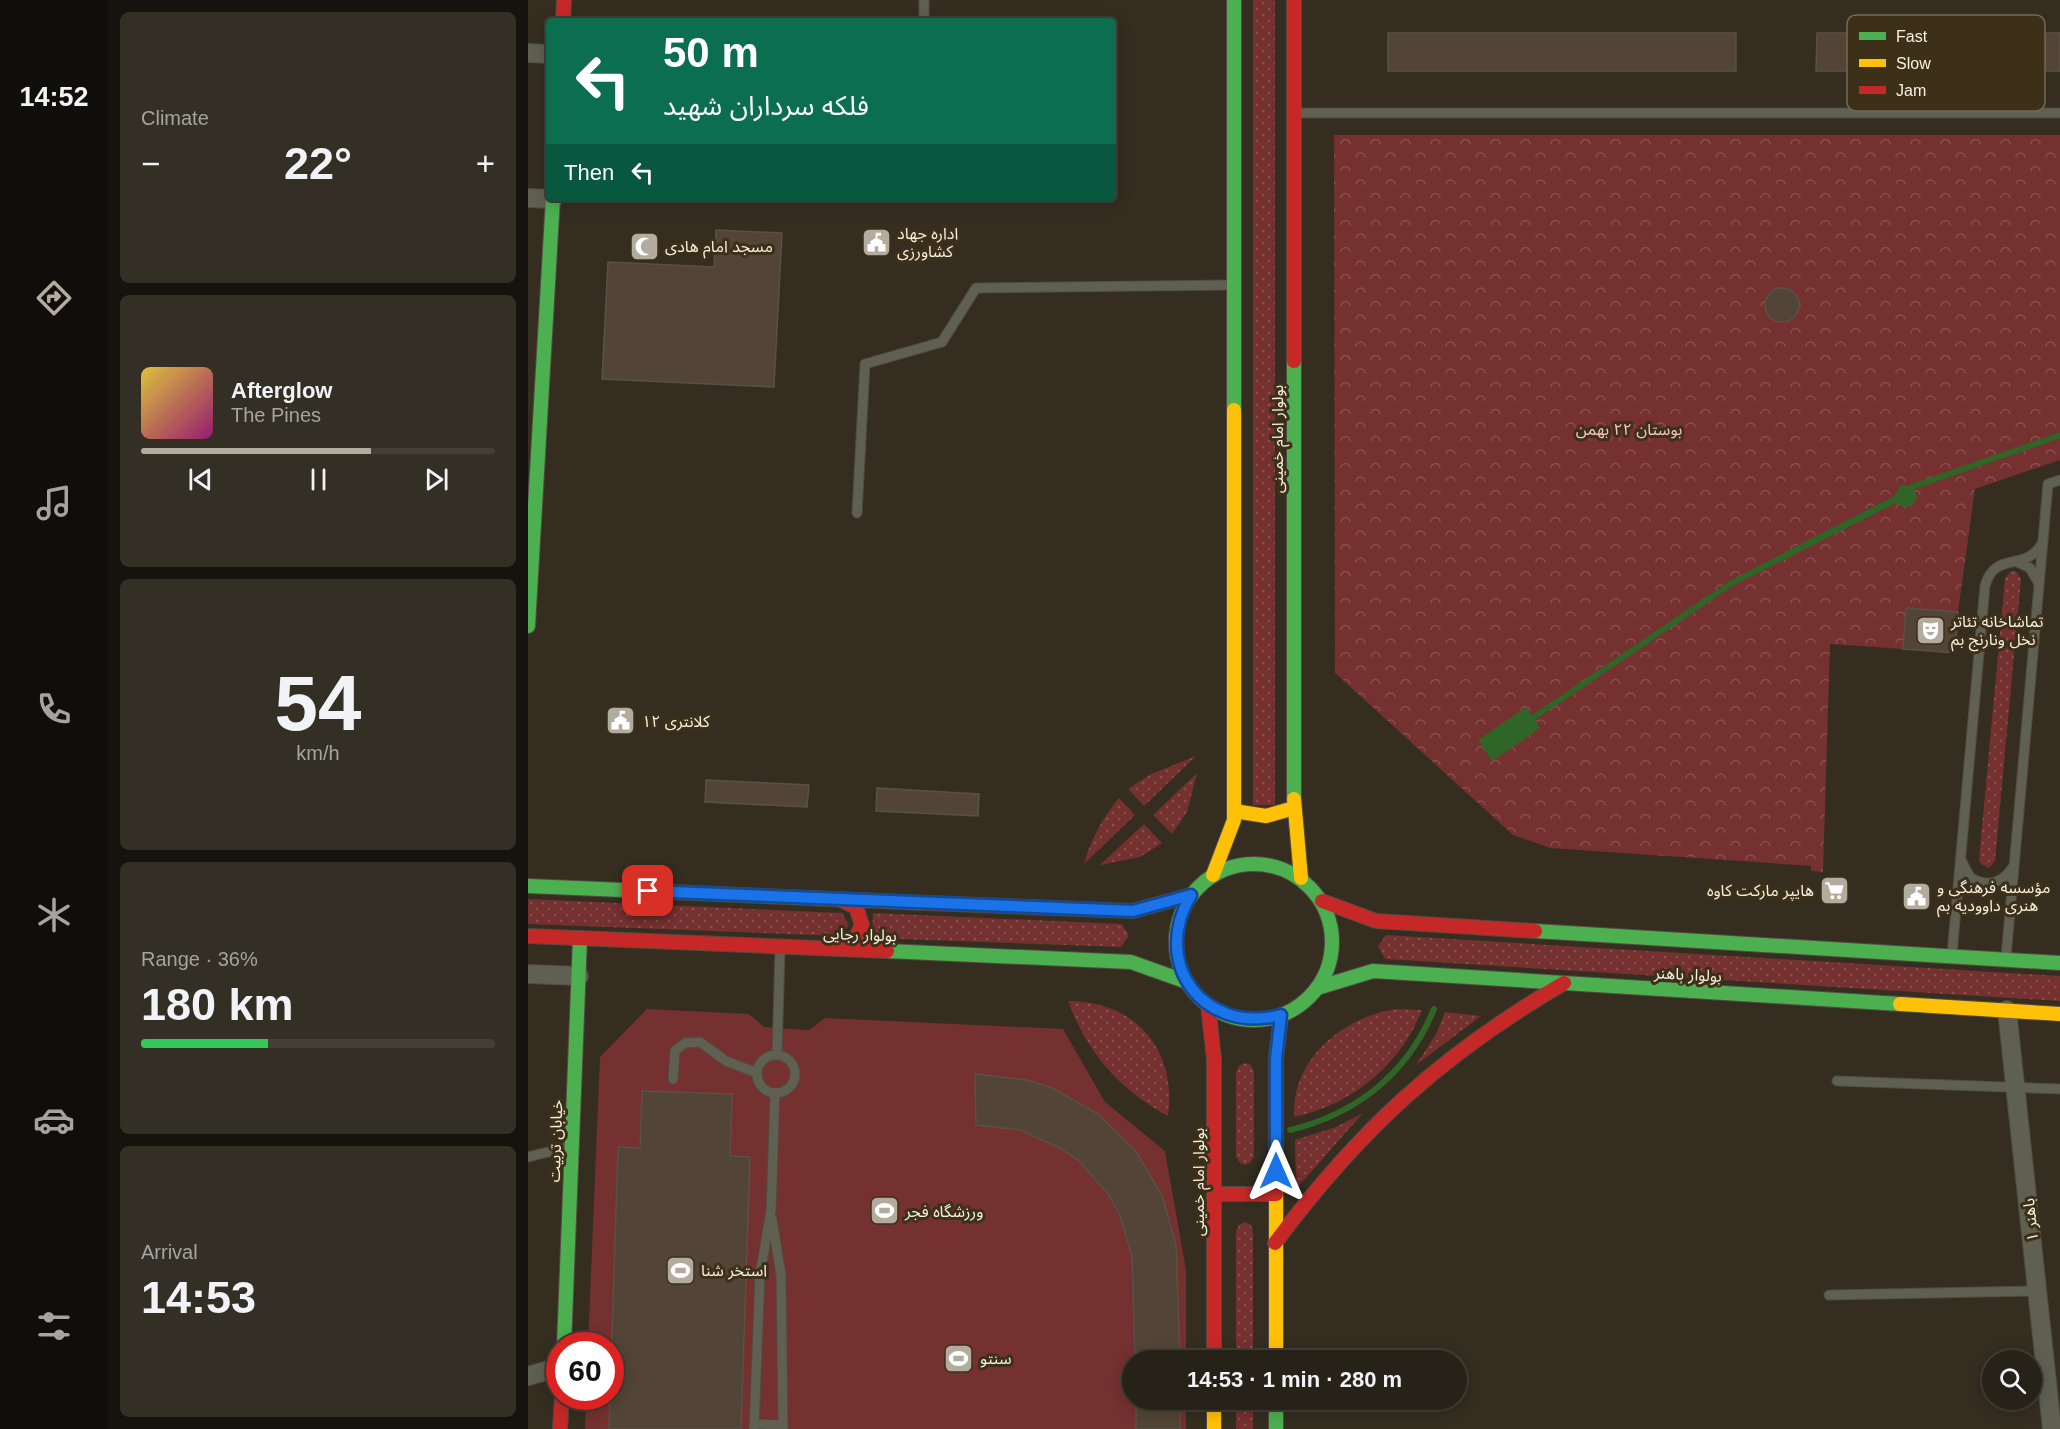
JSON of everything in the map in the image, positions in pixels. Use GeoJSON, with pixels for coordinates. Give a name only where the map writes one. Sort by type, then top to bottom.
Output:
{"type":"FeatureCollection","features":[{"type":"Feature","properties":{"kind":"main road"},"geometry":{"type":"LineString","coordinates":[[563,18],[564,0]]}},
{"type":"Feature","properties":{"kind":"main road"},"geometry":{"type":"LineString","coordinates":[[1214,874],[1234,820],[1234,0]]}},
{"type":"Feature","properties":{"kind":"main road","name":"بولوار امام خمینی"},"geometry":{"type":"LineString","coordinates":[[1294,0],[1294,807],[1301,878]]}},
{"type":"Feature","properties":{"kind":"main road"},"geometry":{"type":"LineString","coordinates":[[528,626],[535,390],[553,201]]}},
{"type":"Feature","properties":{"kind":"main road"},"geometry":{"type":"LineString","coordinates":[[1234,811],[1266,816],[1294,807]]}},
{"type":"Feature","properties":{"kind":"main road"},"geometry":{"type":"LineString","coordinates":[[1242,864],[1273,866],[1301,878],[1322,901],[1332,930],[1333,945],[1325,975],[1317,988],[1307,999],[1281,1015],[1266,1019],[1243,1019],[1221,1013],[1208,1005],[1187,982],[1176,954],[1180,916],[1191,895],[1214,874],[1242,864]]}},
{"type":"Feature","properties":{"kind":"main road","name":"بولوار رجایی"},"geometry":{"type":"LineString","coordinates":[[528,886],[1133,911],[1191,895]]}},
{"type":"Feature","properties":{"kind":"main road"},"geometry":{"type":"LineString","coordinates":[[837,949],[854,942],[862,925],[855,907],[839,899]]}},
{"type":"Feature","properties":{"kind":"main road","name":"بولوار باهنر"},"geometry":{"type":"LineString","coordinates":[[1322,901],[1376,921],[2060,963]]}},
{"type":"Feature","properties":{"kind":"main road","name":"بولوار رجایی"},"geometry":{"type":"LineString","coordinates":[[528,936],[1131,962],[1187,982]]}},
{"type":"Feature","properties":{"kind":"main road","name":"خیابان تربیت"},"geometry":{"type":"LineString","coordinates":[[565,1332],[580,938]]}},
{"type":"Feature","properties":{"kind":"main road","name":"بولوار باهنر"},"geometry":{"type":"LineString","coordinates":[[1317,988],[1373,971],[2060,1014]]}},
{"type":"Feature","properties":{"kind":"main road"},"geometry":{"type":"LineString","coordinates":[[1275,1243],[1328,1173],[1379,1117],[1420,1080],[1489,1027],[1564,983]]}},
{"type":"Feature","properties":{"kind":"main road","name":"بولوار امام خمینی"},"geometry":{"type":"LineString","coordinates":[[1208,1005],[1214,1059],[1214,1350]]}},
{"type":"Feature","properties":{"kind":"main road"},"geometry":{"type":"LineString","coordinates":[[1276,1350],[1276,1059],[1281,1015]]}},
{"type":"Feature","properties":{"kind":"main road"},"geometry":{"type":"LineString","coordinates":[[1214,1194],[1276,1194]]}},
{"type":"Feature","properties":{"kind":"main road"},"geometry":{"type":"LineString","coordinates":[[560,1429],[561,1410]]}},
{"type":"Feature","properties":{"kind":"main road"},"geometry":{"type":"LineString","coordinates":[[1214,1410],[1214,1429]]}},
{"type":"Feature","properties":{"kind":"main road"},"geometry":{"type":"LineString","coordinates":[[1276,1410],[1276,1429]]}},
{"type":"Feature","properties":{"kind":"street"},"geometry":{"type":"LineString","coordinates":[[528,53],[546,54]]}},
{"type":"Feature","properties":{"kind":"street"},"geometry":{"type":"LineString","coordinates":[[528,198],[546,198]]}},
{"type":"Feature","properties":{"kind":"street"},"geometry":{"type":"LineString","coordinates":[[528,974],[579,976]]}},
{"type":"Feature","properties":{"kind":"street","name":"باهنر ۱"},"geometry":{"type":"LineString","coordinates":[[2007,1010],[2037,1291],[2052,1349],[2052,1429]]}},
{"type":"Feature","properties":{"kind":"street"},"geometry":{"type":"LineString","coordinates":[[528,1376],[546,1371]]}},
{"type":"Feature","properties":{"kind":"lane"},"geometry":{"type":"LineString","coordinates":[[924,0],[924,18]]}},
{"type":"Feature","properties":{"kind":"lane"},"geometry":{"type":"LineString","coordinates":[[1294,113],[2060,113]]}},
{"type":"Feature","properties":{"kind":"lane"},"geometry":{"type":"LineString","coordinates":[[857,513],[865,364],[942,342],[976,288],[1234,285]]}},
{"type":"Feature","properties":{"kind":"lane"},"geometry":{"type":"LineString","coordinates":[[2005,960],[2048,484],[2060,480]]}},
{"type":"Feature","properties":{"kind":"lane"},"geometry":{"type":"LineString","coordinates":[[1952,956],[1985,586],[1992,571],[1998,565],[2031,558],[2037,552],[2044,537]]}},
{"type":"Feature","properties":{"kind":"lane"},"geometry":{"type":"LineString","coordinates":[[2014,562],[2023,564],[2035,574],[2039,591]]}},
{"type":"Feature","properties":{"kind":"lane"},"geometry":{"type":"LineString","coordinates":[[1961,855],[1962,863],[1970,878],[1985,884],[2001,880],[2013,868],[2014,860]]}},
{"type":"Feature","properties":{"kind":"lane"},"geometry":{"type":"LineString","coordinates":[[777,1055],[780,947]]}},
{"type":"Feature","properties":{"kind":"lane"},"geometry":{"type":"LineString","coordinates":[[673,1079],[675,1051],[685,1043],[700,1042],[726,1061],[757,1073]]}},
{"type":"Feature","properties":{"kind":"lane"},"geometry":{"type":"LineString","coordinates":[[777,1055],[790,1061],[795,1075],[789,1088],[775,1093],[762,1087],[757,1073],[763,1060],[777,1055]]}},
{"type":"Feature","properties":{"kind":"lane"},"geometry":{"type":"LineString","coordinates":[[1837,1081],[2060,1089]]}},
{"type":"Feature","properties":{"kind":"lane"},"geometry":{"type":"LineString","coordinates":[[771,1211],[781,1275],[783,1427],[754,1427],[760,1274],[771,1211],[775,1093]]}},
{"type":"Feature","properties":{"kind":"lane"},"geometry":{"type":"LineString","coordinates":[[528,1157],[572,1146]]}},
{"type":"Feature","properties":{"kind":"lane"},"geometry":{"type":"LineString","coordinates":[[1829,1295],[2037,1291]]}},
{"type":"Feature","properties":{"kind":"green space"},"geometry":{"type":"Polygon","coordinates":[[[1253,0],[1275,0],[1275,805],[1253,805],[1253,0]]]}},
{"type":"Feature","properties":{"kind":"green space","name":"بوستان ۲۲ بهمن"},"geometry":{"type":"Polygon","coordinates":[[[1334,135],[2060,135],[2060,460],[1975,489],[1958,612],[1906,608],[1903,649],[1830,644],[1823,872],[1811,871],[1811,866],[1550,848],[1513,835],[1335,673],[1334,135]]]}},
{"type":"Feature","properties":{"kind":"green space"},"geometry":{"type":"Polygon","coordinates":[[[2011,571],[2016,571],[2021,579],[1995,861],[1989,868],[1981,864],[1979,860],[2005,578],[2011,571]]]}},
{"type":"Feature","properties":{"kind":"green space"},"geometry":{"type":"Polygon","coordinates":[[[1196,756],[1144,806],[1128,789],[1149,775],[1196,756]]]}},
{"type":"Feature","properties":{"kind":"green space"},"geometry":{"type":"Polygon","coordinates":[[[1197,773],[1187,812],[1172,834],[1153,815],[1197,773]]]}},
{"type":"Feature","properties":{"kind":"green space"},"geometry":{"type":"Polygon","coordinates":[[[1119,798],[1135,815],[1084,864],[1098,829],[1119,798]]]}},
{"type":"Feature","properties":{"kind":"green space"},"geometry":{"type":"Polygon","coordinates":[[[1144,824],[1162,843],[1140,857],[1100,865],[1144,824]]]}},
{"type":"Feature","properties":{"kind":"green space"},"geometry":{"type":"Polygon","coordinates":[[[528,899],[842,913],[849,925],[841,936],[528,924],[528,899]]]}},
{"type":"Feature","properties":{"kind":"green space"},"geometry":{"type":"Polygon","coordinates":[[[873,913],[1122,924],[1129,936],[1121,947],[872,938],[873,913]]]}},
{"type":"Feature","properties":{"kind":"green space"},"geometry":{"type":"Polygon","coordinates":[[[1386,935],[2060,976],[2060,1001],[1385,959],[1378,946],[1386,935]]]}},
{"type":"Feature","properties":{"kind":"green space"},"geometry":{"type":"Polygon","coordinates":[[[1068,1001],[1092,1003],[1113,1010],[1131,1020],[1146,1033],[1158,1050],[1166,1070],[1169,1092],[1168,1116],[1134,1094],[1107,1068],[1085,1037],[1068,1001]]]}},
{"type":"Feature","properties":{"kind":"green space","name":"ورزشگاه فجر"},"geometry":{"type":"Polygon","coordinates":[[[647,1009],[749,1014],[764,1027],[809,1030],[825,1018],[1063,1029],[1105,1102],[1165,1151],[1186,1270],[1186,1350],[1122,1350],[1122,1410],[1186,1410],[1186,1429],[585,1429],[586,1410],[624,1410],[624,1332],[589,1332],[600,1057],[647,1009]]]}},
{"type":"Feature","properties":{"kind":"green space"},"geometry":{"type":"Polygon","coordinates":[[[1396,1009],[1422,1010],[1413,1030],[1387,1065],[1372,1080],[1335,1103],[1294,1117],[1295,1096],[1301,1077],[1311,1059],[1324,1044],[1357,1021],[1396,1009]]]}},
{"type":"Feature","properties":{"kind":"green space"},"geometry":{"type":"Polygon","coordinates":[[[1445,1012],[1481,1016],[1416,1065],[1436,1034],[1445,1012]]]}},
{"type":"Feature","properties":{"kind":"green space"},"geometry":{"type":"Polygon","coordinates":[[[1245,1063],[1251,1065],[1254,1072],[1254,1156],[1251,1162],[1245,1165],[1239,1162],[1236,1156],[1236,1072],[1239,1066],[1245,1063]]]}},
{"type":"Feature","properties":{"kind":"green space"},"geometry":{"type":"Polygon","coordinates":[[[1363,1113],[1296,1189],[1295,1140],[1336,1127],[1363,1113]]]}},
{"type":"Feature","properties":{"kind":"green space"},"geometry":{"type":"Polygon","coordinates":[[[1245,1222],[1251,1225],[1253,1231],[1253,1350],[1236,1350],[1236,1231],[1239,1225],[1245,1222]]]}},
{"type":"Feature","properties":{"kind":"green space"},"geometry":{"type":"Polygon","coordinates":[[[1236,1410],[1253,1410],[1253,1429],[1236,1429],[1236,1410]]]}},
{"type":"Feature","properties":{"kind":"shaded area"},"geometry":{"type":"Polygon","coordinates":[[[1906,485],[1914,489],[1917,498],[1912,506],[1903,507],[1896,503],[1734,585],[1535,720],[1540,728],[1492,761],[1478,740],[1526,707],[1532,715],[1731,580],[1894,496],[1900,486],[1906,485]]]}},
{"type":"Feature","properties":{"kind":"building"},"geometry":{"type":"Polygon","coordinates":[[[1388,33],[1736,33],[1736,71],[1388,71],[1388,33]]]}},
{"type":"Feature","properties":{"kind":"building"},"geometry":{"type":"Polygon","coordinates":[[[1817,33],[1847,33],[1847,71],[1816,71],[1817,33]]]}},
{"type":"Feature","properties":{"kind":"building"},"geometry":{"type":"Polygon","coordinates":[[[2045,33],[2060,33],[2060,71],[2045,71],[2045,33]]]}},
{"type":"Feature","properties":{"kind":"building"},"geometry":{"type":"Polygon","coordinates":[[[716,230],[782,233],[774,387],[602,379],[608,262],[714,267],[716,230]]]}},
{"type":"Feature","properties":{"kind":"building"},"geometry":{"type":"Polygon","coordinates":[[[1782,288],[1794,293],[1799,305],[1794,317],[1782,322],[1770,317],[1765,305],[1770,293],[1782,288]]]}},
{"type":"Feature","properties":{"kind":"building","name":"تماشاخانه تئاتر نخل ونارنج بم"},"geometry":{"type":"Polygon","coordinates":[[[1906,608],[1958,612],[1955,653],[1903,649],[1906,608]]]}},
{"type":"Feature","properties":{"kind":"building"},"geometry":{"type":"Polygon","coordinates":[[[706,780],[809,785],[807,807],[705,802],[706,780]]]}},
{"type":"Feature","properties":{"kind":"building"},"geometry":{"type":"Polygon","coordinates":[[[877,788],[979,794],[978,816],[876,811],[877,788]]]}},
{"type":"Feature","properties":{"kind":"building"},"geometry":{"type":"Polygon","coordinates":[[[975,1074],[1027,1080],[1052,1088],[1098,1114],[1135,1150],[1162,1195],[1176,1245],[1180,1350],[1135,1350],[1132,1256],[1119,1213],[1108,1194],[1079,1161],[1060,1148],[1020,1130],[976,1125],[975,1074]]]}},
{"type":"Feature","properties":{"kind":"building","name":"استخر شنا"},"geometry":{"type":"Polygon","coordinates":[[[642,1091],[732,1094],[730,1156],[750,1157],[741,1429],[609,1429],[610,1410],[624,1410],[624,1332],[612,1332],[618,1147],[640,1148],[642,1091]]]}},
{"type":"Feature","properties":{"kind":"building"},"geometry":{"type":"Polygon","coordinates":[[[1136,1410],[1180,1410],[1180,1429],[1136,1429],[1136,1410]]]}},
{"type":"Feature","properties":{"kind":"waterway"},"geometry":{"type":"LineString","coordinates":[[1912,487],[2060,435]]}},
{"type":"Feature","properties":{"kind":"waterway"},"geometry":{"type":"LineString","coordinates":[[1290,1130],[1337,1113],[1358,1102],[1377,1088],[1410,1053],[1434,1009]]}},
{"type":"Feature","properties":{"kind":"traffic: fast"},"geometry":{"type":"LineString","coordinates":[[1234,0],[1234,410]]}},
{"type":"Feature","properties":{"kind":"traffic: fast"},"geometry":{"type":"LineString","coordinates":[[528,626],[553,201]]}},
{"type":"Feature","properties":{"kind":"traffic: fast"},"geometry":{"type":"LineString","coordinates":[[1294,361],[1294,799]]}},
{"type":"Feature","properties":{"kind":"traffic: fast"},"geometry":{"type":"LineString","coordinates":[[1254,864],[1269,865],[1284,870],[1309,887],[1326,912],[1331,927],[1332,942],[1331,957],[1326,972],[1309,997],[1284,1014],[1269,1019],[1254,1020],[1239,1019],[1224,1014],[1199,997],[1182,972],[1177,957],[1176,942],[1177,927],[1182,912],[1199,887],[1224,870],[1239,865],[1254,864]]}},
{"type":"Feature","properties":{"kind":"traffic: fast"},"geometry":{"type":"LineString","coordinates":[[528,886],[928,903]]}},
{"type":"Feature","properties":{"kind":"traffic: fast"},"geometry":{"type":"LineString","coordinates":[[1535,931],[2060,963]]}},
{"type":"Feature","properties":{"kind":"traffic: fast"},"geometry":{"type":"LineString","coordinates":[[565,1332],[580,938]]}},
{"type":"Feature","properties":{"kind":"traffic: fast"},"geometry":{"type":"LineString","coordinates":[[887,951],[1131,962],[1187,982]]}},
{"type":"Feature","properties":{"kind":"traffic: fast"},"geometry":{"type":"LineString","coordinates":[[1317,988],[1373,971],[1900,1004]]}},
{"type":"Feature","properties":{"kind":"traffic: fast"},"geometry":{"type":"LineString","coordinates":[[1276,1410],[1276,1429]]}},
{"type":"Feature","properties":{"kind":"traffic: slow"},"geometry":{"type":"LineString","coordinates":[[1213,875],[1234,820],[1234,410]]}},
{"type":"Feature","properties":{"kind":"traffic: slow"},"geometry":{"type":"LineString","coordinates":[[1294,799],[1301,878]]}},
{"type":"Feature","properties":{"kind":"traffic: slow"},"geometry":{"type":"LineString","coordinates":[[1234,811],[1266,816],[1294,808]]}},
{"type":"Feature","properties":{"kind":"traffic: slow"},"geometry":{"type":"LineString","coordinates":[[1900,1004],[2060,1014]]}},
{"type":"Feature","properties":{"kind":"traffic: slow"},"geometry":{"type":"LineString","coordinates":[[1276,1350],[1276,1059],[1281,1015]]}},
{"type":"Feature","properties":{"kind":"traffic: slow"},"geometry":{"type":"LineString","coordinates":[[1214,1410],[1214,1429]]}},
{"type":"Feature","properties":{"kind":"traffic: jam"},"geometry":{"type":"LineString","coordinates":[[563,18],[564,0]]}},
{"type":"Feature","properties":{"kind":"traffic: jam"},"geometry":{"type":"LineString","coordinates":[[1294,0],[1294,361]]}},
{"type":"Feature","properties":{"kind":"traffic: jam"},"geometry":{"type":"LineString","coordinates":[[928,903],[1133,911],[1191,895]]}},
{"type":"Feature","properties":{"kind":"traffic: jam"},"geometry":{"type":"LineString","coordinates":[[837,949],[854,942],[862,925],[856,907],[839,899]]}},
{"type":"Feature","properties":{"kind":"traffic: jam"},"geometry":{"type":"LineString","coordinates":[[1322,901],[1376,921],[1535,931]]}},
{"type":"Feature","properties":{"kind":"traffic: jam"},"geometry":{"type":"LineString","coordinates":[[528,936],[887,951]]}},
{"type":"Feature","properties":{"kind":"traffic: jam"},"geometry":{"type":"LineString","coordinates":[[1275,1243],[1338,1165],[1405,1097],[1479,1038],[1564,983]]}},
{"type":"Feature","properties":{"kind":"traffic: jam"},"geometry":{"type":"LineString","coordinates":[[1208,1005],[1214,1059],[1214,1350]]}},
{"type":"Feature","properties":{"kind":"traffic: jam"},"geometry":{"type":"LineString","coordinates":[[1214,1194],[1276,1194]]}},
{"type":"Feature","properties":{"kind":"traffic: jam"},"geometry":{"type":"LineString","coordinates":[[560,1429],[561,1410]]}},
{"type":"Feature","properties":{"kind":"place","name":"اداره جهاد کشاورزی"},"geometry":{"type":"Point","coordinates":[876,242]}},
{"type":"Feature","properties":{"kind":"place","name":"مسجد امام هادی"},"geometry":{"type":"Point","coordinates":[644,246]}},
{"type":"Feature","properties":{"kind":"place","name":"تماشاخانه تئاتر نخل ونارنج بم"},"geometry":{"type":"Point","coordinates":[1930,630]}},
{"type":"Feature","properties":{"kind":"place","name":"کلانتری ۱۲"},"geometry":{"type":"Point","coordinates":[621,721]}},
{"type":"Feature","properties":{"kind":"place","name":"هایپر مارکت کاوه"},"geometry":{"type":"Point","coordinates":[1835,890]}},
{"type":"Feature","properties":{"kind":"place","name":"مؤسسه فرهنگی و هنری داوودیه بم"},"geometry":{"type":"Point","coordinates":[1916,896]}},
{"type":"Feature","properties":{"kind":"place","name":"ورزشگاه فجر"},"geometry":{"type":"Point","coordinates":[884,1211]}},
{"type":"Feature","properties":{"kind":"place","name":"استخر شنا"},"geometry":{"type":"Point","coordinates":[680,1270]}},
{"type":"Feature","properties":{"kind":"place","name":"سنتو"},"geometry":{"type":"Point","coordinates":[959,1358]}},
{"type":"Feature","properties":{"kind":"route"},"geometry":{"type":"LineString","coordinates":[[648,891],[1133,911],[1191,895],[1178,923],[1176,954],[1187,982],[1196,994],[1221,1013],[1235,1018],[1251,1020],[1281,1015],[1276,1059],[1276,1171]]}}]}
